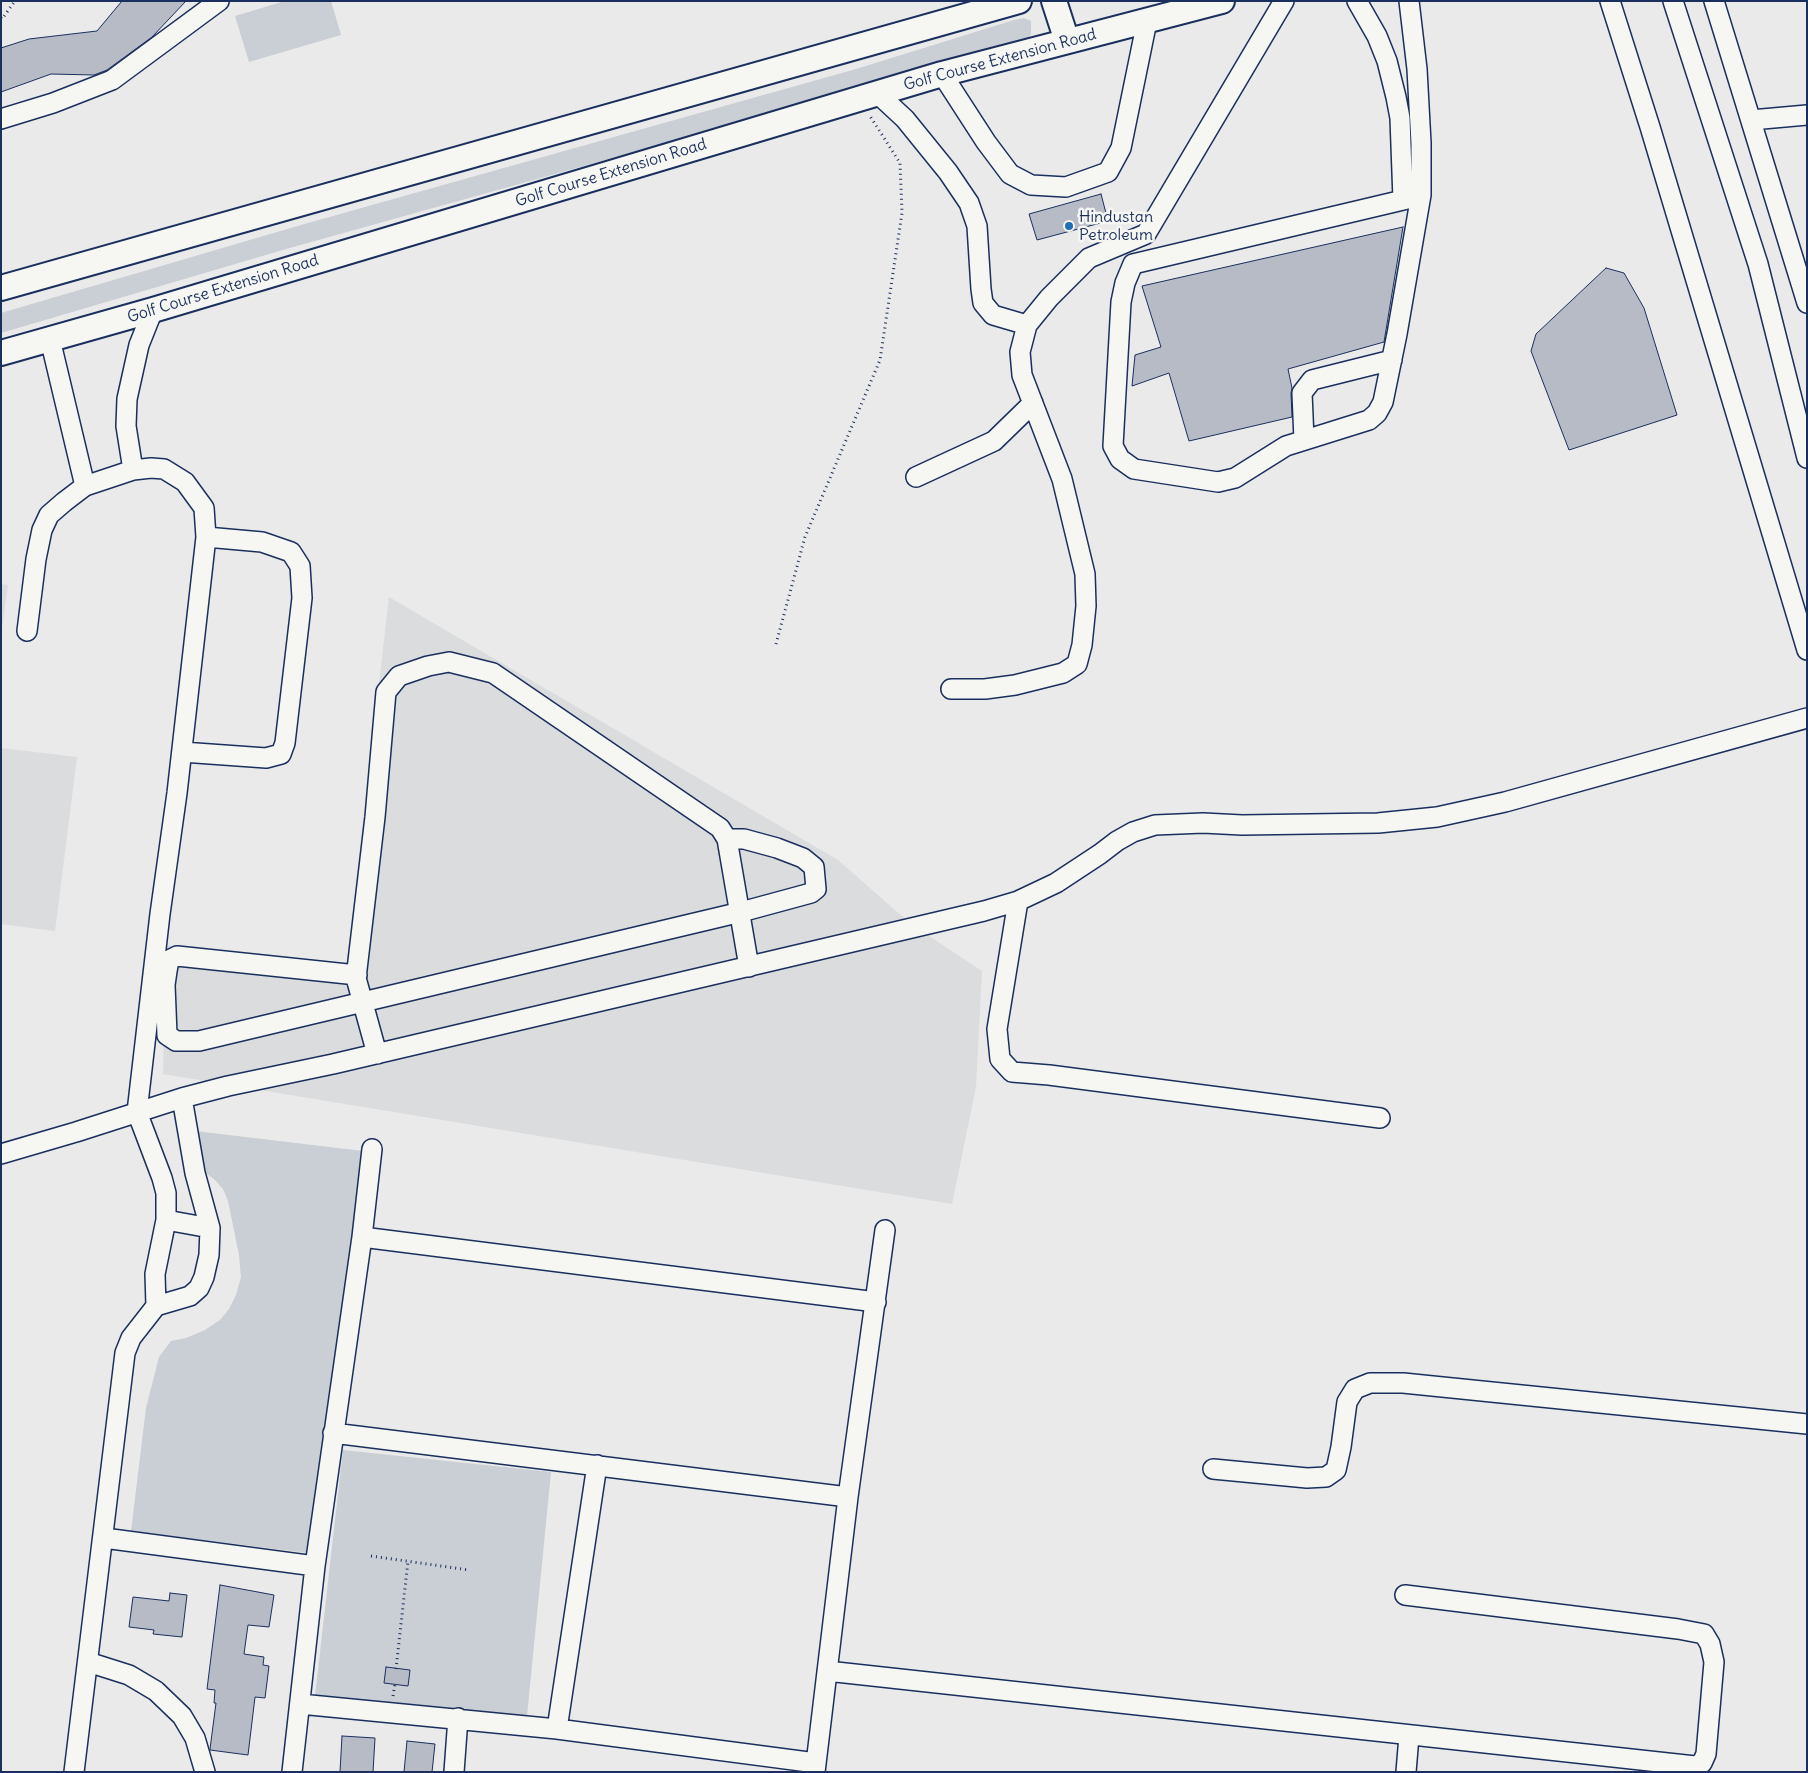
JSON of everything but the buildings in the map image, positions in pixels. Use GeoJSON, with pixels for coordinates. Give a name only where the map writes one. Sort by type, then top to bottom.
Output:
{"type":"FeatureCollection","features":[{"type":"Feature","properties":{"kind":"main road"},"geometry":{"type":"LineString","coordinates":[[1,288],[1019,1]]}},
{"type":"Feature","properties":{"kind":"main road"},"geometry":{"type":"LineString","coordinates":[[1054,1],[1067,42]]}},
{"type":"Feature","properties":{"kind":"main road","name":"Golf Course Extension Road"},"geometry":{"type":"LineString","coordinates":[[1,353],[154,310],[942,74],[1222,1]]}},
{"type":"Feature","properties":{"kind":"street"},"geometry":{"type":"LineString","coordinates":[[1,118],[53,102],[112,80],[220,1]]}},
{"type":"Feature","properties":{"kind":"street"},"geometry":{"type":"LineString","coordinates":[[951,689],[985,689],[1015,685],[1062,673],[1077,664],[1082,645],[1086,606],[1085,574],[1062,478],[1022,375],[1020,352],[1027,326],[1049,298],[1089,258],[1146,234],[1284,1]]}},
{"type":"Feature","properties":{"kind":"street"},"geometry":{"type":"LineString","coordinates":[[1357,1],[1378,36],[1387,61],[1400,118],[1412,198]]}},
{"type":"Feature","properties":{"kind":"street"},"geometry":{"type":"LineString","coordinates":[[1409,1],[1417,69],[1421,143],[1412,198],[1392,360],[1383,402],[1377,412],[1369,420],[1286,446],[1235,478],[1218,482],[1134,469],[1120,459],[1113,446],[1121,302],[1125,283],[1133,264],[1412,198]]}},
{"type":"Feature","properties":{"kind":"street"},"geometry":{"type":"LineString","coordinates":[[1610,1],[1650,127],[1807,650]]}},
{"type":"Feature","properties":{"kind":"street"},"geometry":{"type":"LineString","coordinates":[[1673,1],[1758,264],[1806,453]]}},
{"type":"Feature","properties":{"kind":"street"},"geometry":{"type":"LineString","coordinates":[[1714,1],[1751,120],[1800,254],[1807,303]]}},
{"type":"Feature","properties":{"kind":"street"},"geometry":{"type":"LineString","coordinates":[[942,74],[986,142],[1010,174],[1031,184],[1066,186],[1108,172],[1121,148],[1147,21]]}},
{"type":"Feature","properties":{"kind":"street"},"geometry":{"type":"LineString","coordinates":[[868,96],[911,127],[948,172],[969,203],[977,226],[983,303],[993,315],[1027,326]]}},
{"type":"Feature","properties":{"kind":"street"},"geometry":{"type":"LineString","coordinates":[[1751,120],[1807,115]]}},
{"type":"Feature","properties":{"kind":"street"},"geometry":{"type":"LineString","coordinates":[[133,470],[126,426],[126,399],[139,345],[154,310]]}},
{"type":"Feature","properties":{"kind":"street"},"geometry":{"type":"LineString","coordinates":[[50,339],[85,486]]}},
{"type":"Feature","properties":{"kind":"street"},"geometry":{"type":"LineString","coordinates":[[1304,440],[1302,392],[1312,380],[1392,360]]}},
{"type":"Feature","properties":{"kind":"street"},"geometry":{"type":"LineString","coordinates":[[916,477],[994,441],[1033,403]]}},
{"type":"Feature","properties":{"kind":"street"},"geometry":{"type":"LineString","coordinates":[[27,631],[36,559],[42,530],[50,515],[85,486],[133,470],[164,469],[185,482],[204,508],[206,537],[173,831],[160,914],[137,1112],[166,1193],[166,1220],[156,1274],[156,1306]]}},
{"type":"Feature","properties":{"kind":"street"},"geometry":{"type":"LineString","coordinates":[[182,752],[266,758],[281,754],[286,743],[302,598],[300,566],[291,552],[262,542],[206,537]]}},
{"type":"Feature","properties":{"kind":"street"},"geometry":{"type":"LineString","coordinates":[[377,1054],[362,1001],[357,975],[375,817],[386,692],[399,676],[428,666],[449,662],[493,673],[720,828],[728,839],[749,967]]}},
{"type":"Feature","properties":{"kind":"street"},"geometry":{"type":"LineString","coordinates":[[1,1154],[182,1098],[228,1086],[377,1054],[942,922],[1018,901],[1056,883],[1132,832],[1155,825],[1203,823],[1378,823],[1437,817],[1505,802],[1807,718]]}},
{"type":"Feature","properties":{"kind":"street"},"geometry":{"type":"LineString","coordinates":[[357,975],[177,956],[169,960],[166,971],[167,1035],[176,1041],[199,1041],[741,912],[810,893],[816,889],[814,866],[803,858],[744,839],[728,839]]}},
{"type":"Feature","properties":{"kind":"street"},"geometry":{"type":"LineString","coordinates":[[1018,901],[997,1030],[1000,1059],[1012,1072],[1380,1118]]}},
{"type":"Feature","properties":{"kind":"street"},"geometry":{"type":"LineString","coordinates":[[74,1772],[104,1538],[125,1353],[131,1338],[156,1306],[190,1296],[199,1288],[209,1256],[210,1228],[195,1174],[182,1098]]}},
{"type":"Feature","properties":{"kind":"street"},"geometry":{"type":"LineString","coordinates":[[292,1772],[314,1566],[362,1237],[372,1149]]}},
{"type":"Feature","properties":{"kind":"street"},"geometry":{"type":"LineString","coordinates":[[166,1220],[210,1228]]}},
{"type":"Feature","properties":{"kind":"street"},"geometry":{"type":"LineString","coordinates":[[300,1704],[557,1729],[815,1768],[848,1497],[885,1230]]}},
{"type":"Feature","properties":{"kind":"street"},"geometry":{"type":"LineString","coordinates":[[362,1237],[876,1302]]}},
{"type":"Feature","properties":{"kind":"street"},"geometry":{"type":"LineString","coordinates":[[1213,1470],[1307,1478],[1326,1477],[1336,1470],[1347,1402],[1355,1388],[1370,1383],[1403,1383],[1807,1424]]}},
{"type":"Feature","properties":{"kind":"street"},"geometry":{"type":"LineString","coordinates":[[333,1433],[848,1497]]}},
{"type":"Feature","properties":{"kind":"street"},"geometry":{"type":"LineString","coordinates":[[557,1729],[597,1465]]}},
{"type":"Feature","properties":{"kind":"street"},"geometry":{"type":"LineString","coordinates":[[104,1538],[314,1566]]}},
{"type":"Feature","properties":{"kind":"street"},"geometry":{"type":"LineString","coordinates":[[827,1671],[1409,1736],[1695,1766],[1702,1763],[1706,1754],[1714,1662],[1710,1644],[1704,1634],[1678,1629],[1405,1594]]}},
{"type":"Feature","properties":{"kind":"street"},"geometry":{"type":"LineString","coordinates":[[88,1662],[129,1675],[156,1691],[182,1716],[195,1738],[205,1772]]}},
{"type":"Feature","properties":{"kind":"street"},"geometry":{"type":"LineString","coordinates":[[454,1772],[458,1718]]}},
{"type":"Feature","properties":{"kind":"street"},"geometry":{"type":"LineString","coordinates":[[1406,1772],[1409,1736]]}},
{"type":"Feature","properties":{"kind":"path"},"geometry":{"type":"LineString","coordinates":[[1,18],[15,1]]}},
{"type":"Feature","properties":{"kind":"path"},"geometry":{"type":"LineString","coordinates":[[776,644],[805,537],[880,360],[902,214],[900,163],[868,96]]}},
{"type":"Feature","properties":{"kind":"path"},"geometry":{"type":"LineString","coordinates":[[372,1556],[469,1570]]}},
{"type":"Feature","properties":{"kind":"path"},"geometry":{"type":"LineString","coordinates":[[396,1668],[408,1561]]}},
{"type":"Feature","properties":{"kind":"shaded area"},"geometry":{"type":"Polygon","coordinates":[[[285,1],[331,1],[341,35],[249,62],[235,16],[285,1]]]}},
{"type":"Feature","properties":{"kind":"shaded area"},"geometry":{"type":"Polygon","coordinates":[[[1024,18],[1031,21],[1031,34],[1028,39],[1018,43],[286,249],[1,333],[1,313],[301,225],[856,69],[1024,18]]]}},
{"type":"Feature","properties":{"kind":"shaded area"},"geometry":{"type":"Polygon","coordinates":[[[1,584],[8,585],[1,635],[1,584]]]}},
{"type":"Feature","properties":{"kind":"shaded area"},"geometry":{"type":"Polygon","coordinates":[[[389,597],[838,860],[911,924],[982,971],[976,1087],[952,1204],[163,1074],[166,945],[346,969],[389,597]]]}},
{"type":"Feature","properties":{"kind":"shaded area"},"geometry":{"type":"Polygon","coordinates":[[[1,748],[77,757],[55,931],[1,924],[1,748]]]}},
{"type":"Feature","properties":{"kind":"shaded area"},"geometry":{"type":"Polygon","coordinates":[[[195,1131],[363,1151],[316,1554],[131,1531],[146,1408],[159,1357],[171,1341],[186,1338],[205,1330],[220,1320],[229,1309],[236,1295],[241,1277],[239,1255],[228,1201],[223,1189],[202,1170],[195,1131]]]}},
{"type":"Feature","properties":{"kind":"shaded area"},"geometry":{"type":"Polygon","coordinates":[[[343,1450],[551,1472],[527,1716],[315,1696],[343,1450]]]}},
{"type":"Feature","properties":{"kind":"place","name":"Hindustan Petroleum"},"geometry":{"type":"Point","coordinates":[1069,226]}}]}
